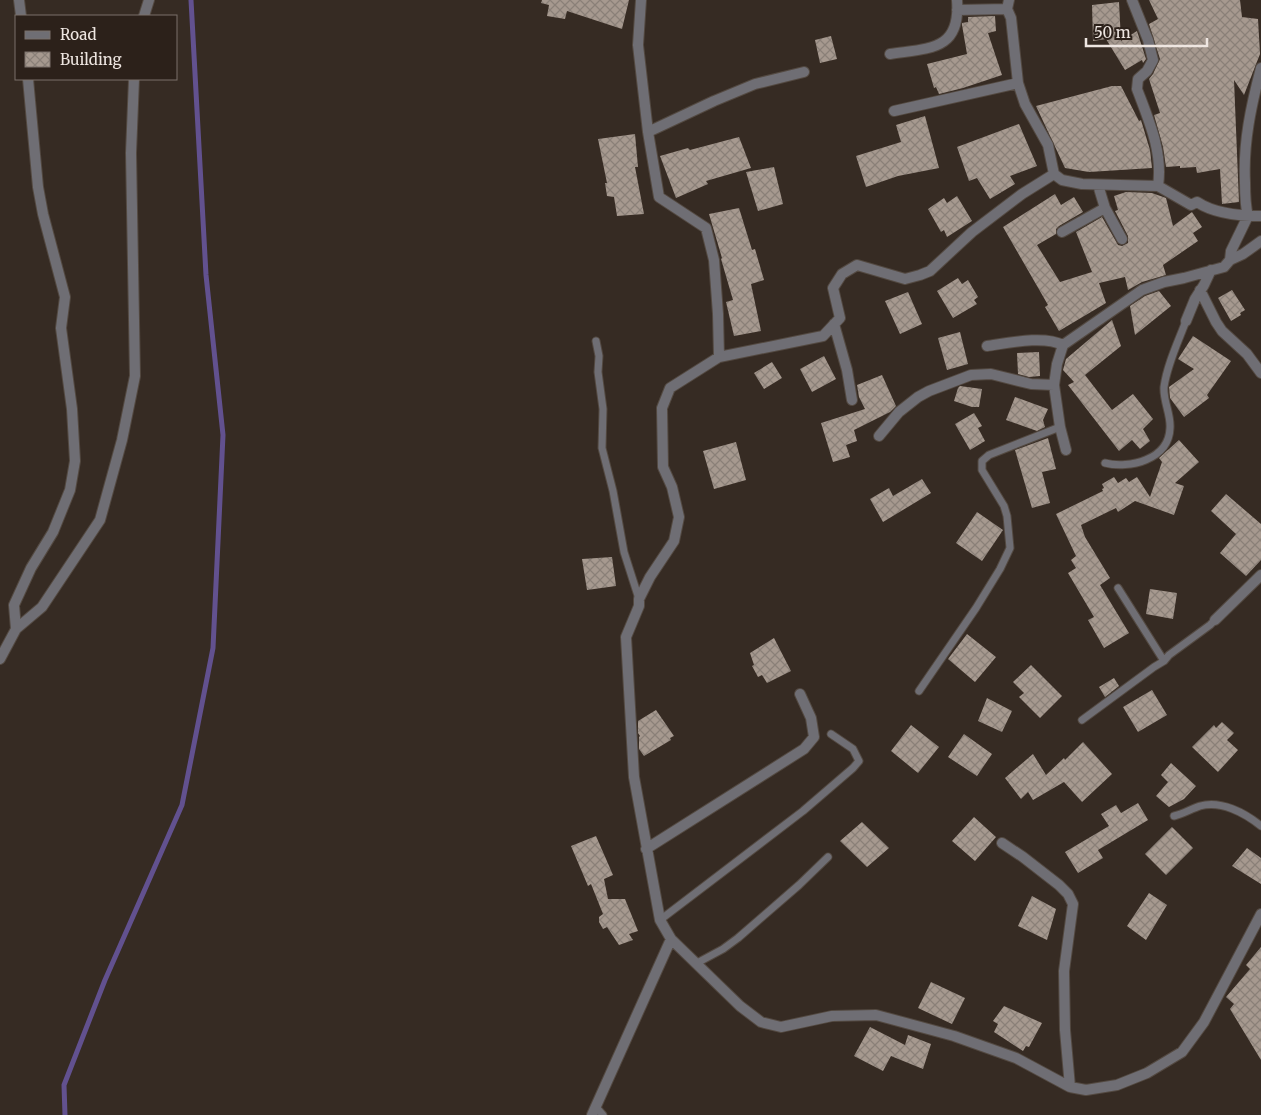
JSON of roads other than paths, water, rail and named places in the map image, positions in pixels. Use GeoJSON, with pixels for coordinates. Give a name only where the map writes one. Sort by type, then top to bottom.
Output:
{"type":"FeatureCollection","features":[{"type":"Feature","properties":{"kind":"street"},"geometry":{"type":"LineString","coordinates":[[19,0],[21,15]]}},
{"type":"Feature","properties":{"kind":"street"},"geometry":{"type":"LineString","coordinates":[[144,15],[149,0]]}},
{"type":"Feature","properties":{"kind":"street"},"geometry":{"type":"LineString","coordinates":[[641,0],[638,45],[658,197],[706,228],[714,260],[718,314],[718,357]]}},
{"type":"Feature","properties":{"kind":"street"},"geometry":{"type":"LineString","coordinates":[[1132,0],[1148,40],[1153,60],[1147,71],[1138,79],[1137,89],[1157,147],[1158,186]]}},
{"type":"Feature","properties":{"kind":"street"},"geometry":{"type":"LineString","coordinates":[[890,54],[939,45],[946,40],[956,24],[957,5],[1008,5],[1018,84],[1025,104],[1048,145],[1054,174],[1062,180],[1098,185],[1158,186],[1191,205],[1197,202],[1206,208],[1220,212],[1261,216]]}},
{"type":"Feature","properties":{"kind":"street"},"geometry":{"type":"LineString","coordinates":[[1230,260],[1231,251],[1248,216],[1245,207],[1244,164],[1246,136],[1261,68]]}},
{"type":"Feature","properties":{"kind":"street"},"geometry":{"type":"LineString","coordinates":[[648,132],[755,84],[804,72]]}},
{"type":"Feature","properties":{"kind":"street"},"geometry":{"type":"LineString","coordinates":[[16,629],[14,605],[31,568],[52,532],[70,490],[75,461],[72,409],[61,328],[65,298],[43,214],[38,187],[28,80]]}},
{"type":"Feature","properties":{"kind":"street"},"geometry":{"type":"LineString","coordinates":[[0,659],[16,629],[42,607],[100,520],[122,440],[135,376],[131,153],[134,80]]}},
{"type":"Feature","properties":{"kind":"street"},"geometry":{"type":"LineString","coordinates":[[894,111],[1018,84]]}},
{"type":"Feature","properties":{"kind":"street"},"geometry":{"type":"LineString","coordinates":[[1054,174],[1022,194],[972,232],[926,273],[905,279],[857,265],[842,274],[833,288],[840,318],[823,336],[718,357],[670,388],[662,408],[663,467],[672,487],[679,517],[674,540],[650,577],[639,599],[639,606],[626,637],[634,777],[660,920],[671,939],[740,1006],[761,1022],[781,1027],[832,1016],[876,1015],[954,1036],[1007,1055],[1070,1086],[1086,1090],[1117,1085],[1147,1073],[1182,1052],[1204,1022],[1261,914]]}},
{"type":"Feature","properties":{"kind":"street"},"geometry":{"type":"LineString","coordinates":[[1098,185],[1105,208],[1122,239]]}},
{"type":"Feature","properties":{"kind":"street"},"geometry":{"type":"LineString","coordinates":[[1062,232],[1105,208]]}},
{"type":"Feature","properties":{"kind":"street"},"geometry":{"type":"LineString","coordinates":[[1066,450],[1060,427],[1054,385],[1057,364],[1063,345],[1142,290],[1164,282],[1224,267],[1230,260],[1243,254],[1261,241]]}},
{"type":"Feature","properties":{"kind":"street"},"geometry":{"type":"LineString","coordinates":[[1186,321],[1211,270]]}},
{"type":"Feature","properties":{"kind":"street"},"geometry":{"type":"LineString","coordinates":[[1200,290],[1222,331],[1247,354],[1261,373]]}},
{"type":"Feature","properties":{"kind":"street"},"geometry":{"type":"LineString","coordinates":[[834,324],[852,400]]}},
{"type":"Feature","properties":{"kind":"street"},"geometry":{"type":"LineString","coordinates":[[987,346],[1045,341],[1055,341],[1063,345]]}},
{"type":"Feature","properties":{"kind":"street"},"geometry":{"type":"LineString","coordinates":[[879,436],[894,416],[913,400],[929,391],[966,376],[991,374],[1031,384],[1054,385]]}},
{"type":"Feature","properties":{"kind":"street"},"geometry":{"type":"LineString","coordinates":[[1215,620],[1261,575]]}},
{"type":"Feature","properties":{"kind":"street"},"geometry":{"type":"LineString","coordinates":[[646,849],[804,749],[814,737],[811,718],[800,694]]}},
{"type":"Feature","properties":{"kind":"street"},"geometry":{"type":"LineString","coordinates":[[1002,843],[1059,885],[1068,894],[1073,904],[1064,971],[1065,1030],[1070,1086]]}},
{"type":"Feature","properties":{"kind":"street"},"geometry":{"type":"LineString","coordinates":[[597,1112],[671,939]]}},
{"type":"Feature","properties":{"kind":"lane"},"geometry":{"type":"LineString","coordinates":[[1104,463],[1124,465],[1139,462],[1153,456],[1164,445],[1170,428],[1164,388],[1166,377],[1186,321]]}},
{"type":"Feature","properties":{"kind":"lane"},"geometry":{"type":"LineString","coordinates":[[596,341],[603,409],[602,448],[613,491],[624,552],[639,599]]}},
{"type":"Feature","properties":{"kind":"lane"},"geometry":{"type":"LineString","coordinates":[[919,690],[976,608],[1000,569],[1010,548],[1007,516],[1004,506],[982,470],[982,461],[989,455],[1060,427]]}},
{"type":"Feature","properties":{"kind":"lane"},"geometry":{"type":"LineString","coordinates":[[1118,588],[1164,661]]}},
{"type":"Feature","properties":{"kind":"lane"},"geometry":{"type":"LineString","coordinates":[[1082,720],[1164,661],[1169,655],[1215,620]]}},
{"type":"Feature","properties":{"kind":"lane"},"geometry":{"type":"LineString","coordinates":[[660,920],[796,817],[853,768],[859,761],[853,749],[831,734]]}},
{"type":"Feature","properties":{"kind":"lane"},"geometry":{"type":"LineString","coordinates":[[1174,816],[1199,806],[1222,805],[1242,813],[1261,826]]}},
{"type":"Feature","properties":{"kind":"lane"},"geometry":{"type":"LineString","coordinates":[[697,963],[723,949],[738,938],[828,857]]}},
{"type":"Feature","properties":{"kind":"waterway"},"geometry":{"type":"LineString","coordinates":[[65,1115],[64,1085],[105,980],[182,805],[213,648],[223,435],[206,275],[191,0]]}}]}
